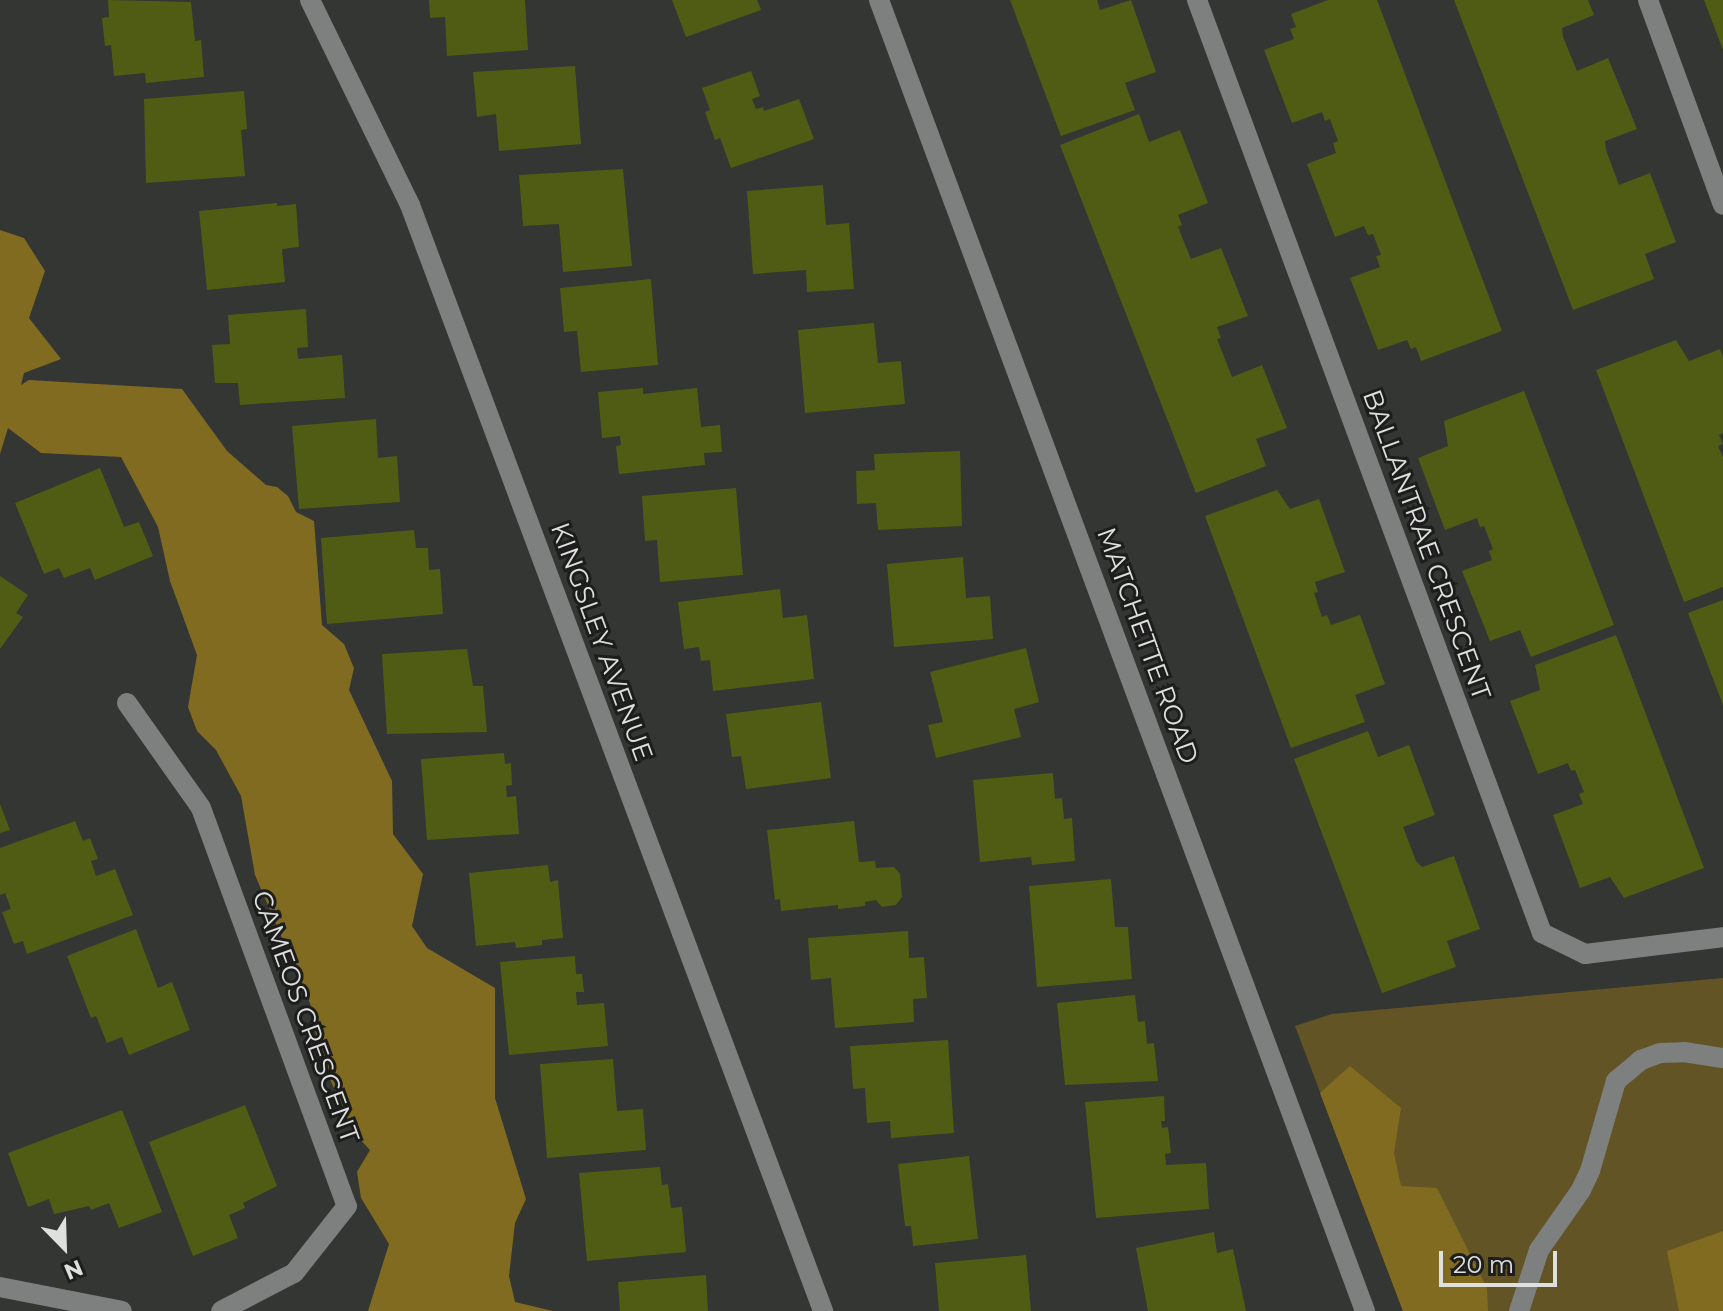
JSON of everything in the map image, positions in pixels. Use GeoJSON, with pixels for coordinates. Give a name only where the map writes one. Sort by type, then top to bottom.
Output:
{"type":"FeatureCollection","features":[{"type":"Feature","properties":{"kind":"street","name":"KINGSLEY AVENUE"},"geometry":{"type":"LineString","coordinates":[[310,0],[410,205],[823,1311]]}},
{"type":"Feature","properties":{"kind":"street","name":"MATCHETTE ROAD"},"geometry":{"type":"LineString","coordinates":[[879,0],[1365,1311]]}},
{"type":"Feature","properties":{"kind":"street","name":"BALLANTRAE CRESCENT"},"geometry":{"type":"LineString","coordinates":[[1197,0],[1542,933],[1585,954],[1723,937]]}},
{"type":"Feature","properties":{"kind":"street"},"geometry":{"type":"LineString","coordinates":[[1648,0],[1723,205]]}},
{"type":"Feature","properties":{"kind":"street","name":"CAMEOS CRESCENT"},"geometry":{"type":"LineString","coordinates":[[127,703],[201,808],[347,1206],[294,1273],[221,1311]]}},
{"type":"Feature","properties":{"kind":"street"},"geometry":{"type":"LineString","coordinates":[[1519,1311],[1539,1250],[1581,1190],[1590,1171],[1616,1081],[1641,1060],[1660,1053],[1684,1052],[1723,1058]]}},
{"type":"Feature","properties":{"kind":"street"},"geometry":{"type":"LineString","coordinates":[[0,1287],[122,1311]]}},
{"type":"Feature","properties":{"kind":"shaded area"},"geometry":{"type":"Polygon","coordinates":[[[0,230],[24,238],[45,271],[29,318],[61,359],[24,373],[21,385],[29,380],[182,389],[227,451],[266,485],[277,487],[288,496],[296,512],[314,521],[322,625],[344,644],[354,668],[349,690],[392,781],[393,834],[423,874],[412,926],[427,948],[495,988],[495,1098],[526,1199],[515,1223],[509,1276],[515,1302],[553,1311],[368,1311],[389,1244],[361,1198],[357,1172],[370,1150],[353,1132],[320,1056],[310,1003],[255,875],[241,796],[216,750],[197,731],[188,707],[197,655],[170,581],[158,527],[121,457],[41,453],[8,428],[0,454],[0,230]]]}},
{"type":"Feature","properties":{"kind":"shaded area"},"geometry":{"type":"Polygon","coordinates":[[[1723,978],[1723,1311],[1403,1311],[1295,1026],[1332,1014],[1723,978]]]}},
{"type":"Feature","properties":{"kind":"shaded area"},"geometry":{"type":"Polygon","coordinates":[[[1350,1066],[1401,1108],[1394,1153],[1401,1186],[1437,1188],[1487,1288],[1488,1311],[1403,1311],[1320,1093],[1350,1066]]]}},
{"type":"Feature","properties":{"kind":"shaded area"},"geometry":{"type":"Polygon","coordinates":[[[1723,1231],[1723,1311],[1679,1311],[1667,1251],[1723,1231]]]}},
{"type":"Feature","properties":{"kind":"building"},"geometry":{"type":"Polygon","coordinates":[[[108,0],[191,2],[195,41],[201,40],[204,77],[146,83],[145,73],[114,76],[111,45],[105,46],[102,18],[109,17],[108,0]]]}},
{"type":"Feature","properties":{"kind":"building"},"geometry":{"type":"Polygon","coordinates":[[[429,0],[525,0],[528,50],[447,56],[445,17],[430,18],[429,0]]]}},
{"type":"Feature","properties":{"kind":"building"},"geometry":{"type":"Polygon","coordinates":[[[672,0],[757,0],[761,10],[686,37],[672,0]]]}},
{"type":"Feature","properties":{"kind":"building"},"geometry":{"type":"Polygon","coordinates":[[[1010,0],[1097,0],[1100,10],[1131,0],[1156,72],[1125,83],[1135,110],[1061,136],[1010,0]]]}},
{"type":"Feature","properties":{"kind":"building"},"geometry":{"type":"Polygon","coordinates":[[[1328,0],[1377,0],[1502,331],[1421,361],[1416,347],[1411,349],[1407,340],[1378,350],[1350,278],[1380,267],[1376,256],[1381,255],[1373,234],[1368,235],[1364,226],[1335,237],[1307,164],[1336,153],[1333,143],[1338,141],[1330,119],[1325,121],[1322,112],[1292,123],[1264,50],[1294,39],[1290,29],[1296,27],[1291,14],[1328,0]]]}},
{"type":"Feature","properties":{"kind":"building"},"geometry":{"type":"Polygon","coordinates":[[[1454,0],[1588,0],[1594,15],[1562,28],[1563,37],[1577,71],[1608,58],[1637,129],[1605,141],[1606,150],[1619,185],[1650,173],[1676,242],[1645,254],[1654,279],[1573,310],[1454,0]]]}},
{"type":"Feature","properties":{"kind":"building"},"geometry":{"type":"Polygon","coordinates":[[[1704,0],[1723,0],[1723,50],[1704,0]]]}},
{"type":"Feature","properties":{"kind":"building"},"geometry":{"type":"Polygon","coordinates":[[[575,66],[581,144],[499,151],[496,114],[477,117],[473,72],[575,66]]]}},
{"type":"Feature","properties":{"kind":"building"},"geometry":{"type":"Polygon","coordinates":[[[751,71],[760,96],[752,99],[756,109],[763,107],[764,111],[799,99],[814,139],[731,168],[720,138],[715,140],[705,112],[710,110],[702,88],[751,71]]]}},
{"type":"Feature","properties":{"kind":"building"},"geometry":{"type":"Polygon","coordinates":[[[244,91],[247,129],[241,130],[245,176],[146,183],[144,99],[244,91]]]}},
{"type":"Feature","properties":{"kind":"building"},"geometry":{"type":"Polygon","coordinates":[[[1139,114],[1149,142],[1180,130],[1208,203],[1178,215],[1182,225],[1178,227],[1191,259],[1221,248],[1248,316],[1217,327],[1221,338],[1217,339],[1232,377],[1262,365],[1287,428],[1256,439],[1266,466],[1196,493],[1060,145],[1139,114]]]}},
{"type":"Feature","properties":{"kind":"building"},"geometry":{"type":"Polygon","coordinates":[[[623,169],[632,266],[563,272],[559,224],[523,226],[519,175],[623,169]]]}},
{"type":"Feature","properties":{"kind":"building"},"geometry":{"type":"Polygon","coordinates":[[[823,185],[826,225],[849,223],[854,289],[807,292],[806,270],[753,274],[747,191],[823,185]]]}},
{"type":"Feature","properties":{"kind":"building"},"geometry":{"type":"Polygon","coordinates":[[[277,203],[277,206],[296,204],[299,247],[282,249],[285,282],[207,290],[199,211],[277,203]]]}},
{"type":"Feature","properties":{"kind":"building"},"geometry":{"type":"Polygon","coordinates":[[[651,279],[658,365],[581,372],[577,331],[564,332],[560,288],[651,279]]]}},
{"type":"Feature","properties":{"kind":"building"},"geometry":{"type":"Polygon","coordinates":[[[306,309],[308,347],[297,348],[298,359],[342,355],[345,398],[240,405],[238,383],[215,383],[212,345],[230,344],[228,315],[306,309]]]}},
{"type":"Feature","properties":{"kind":"building"},"geometry":{"type":"Polygon","coordinates":[[[874,323],[878,363],[901,361],[905,404],[805,413],[798,330],[874,323]]]}},
{"type":"Feature","properties":{"kind":"building"},"geometry":{"type":"Polygon","coordinates":[[[1676,340],[1689,361],[1720,349],[1723,357],[1723,433],[1719,435],[1723,444],[1718,446],[1723,457],[1723,587],[1684,602],[1596,370],[1676,340]]]}},
{"type":"Feature","properties":{"kind":"building"},"geometry":{"type":"Polygon","coordinates":[[[643,388],[643,394],[697,388],[701,427],[720,425],[722,452],[704,453],[705,465],[619,474],[616,446],[621,445],[620,436],[602,438],[598,392],[643,388]]]}},
{"type":"Feature","properties":{"kind":"building"},"geometry":{"type":"Polygon","coordinates":[[[1524,391],[1614,625],[1531,657],[1520,630],[1490,641],[1462,571],[1492,560],[1489,551],[1493,549],[1484,526],[1480,527],[1477,518],[1445,530],[1418,458],[1448,446],[1444,421],[1524,391]]]}},
{"type":"Feature","properties":{"kind":"building"},"geometry":{"type":"Polygon","coordinates":[[[376,419],[378,458],[397,456],[400,502],[299,509],[292,426],[376,419]]]}},
{"type":"Feature","properties":{"kind":"building"},"geometry":{"type":"Polygon","coordinates":[[[960,451],[962,526],[878,530],[876,503],[857,504],[856,471],[875,470],[874,454],[960,451]]]}},
{"type":"Feature","properties":{"kind":"building"},"geometry":{"type":"Polygon","coordinates":[[[100,468],[124,527],[139,522],[153,556],[95,580],[90,568],[64,578],[59,568],[44,574],[15,503],[100,468]]]}},
{"type":"Feature","properties":{"kind":"building"},"geometry":{"type":"Polygon","coordinates":[[[736,488],[743,575],[660,582],[657,540],[645,541],[642,496],[736,488]]]}},
{"type":"Feature","properties":{"kind":"building"},"geometry":{"type":"Polygon","coordinates":[[[1277,490],[1290,509],[1319,499],[1345,572],[1315,582],[1318,592],[1314,593],[1322,617],[1327,615],[1331,625],[1360,615],[1385,684],[1355,695],[1365,722],[1291,748],[1205,516],[1277,490]]]}},
{"type":"Feature","properties":{"kind":"building"},"geometry":{"type":"Polygon","coordinates":[[[414,530],[416,548],[428,548],[429,570],[440,569],[443,614],[327,624],[321,538],[414,530]]]}},
{"type":"Feature","properties":{"kind":"building"},"geometry":{"type":"Polygon","coordinates":[[[963,557],[966,598],[990,596],[993,639],[894,647],[887,564],[963,557]]]}},
{"type":"Feature","properties":{"kind":"building"},"geometry":{"type":"Polygon","coordinates":[[[0,576],[28,595],[16,613],[23,617],[0,649],[0,576]]]}},
{"type":"Feature","properties":{"kind":"building"},"geometry":{"type":"Polygon","coordinates":[[[780,589],[783,618],[807,615],[814,679],[713,691],[710,660],[701,661],[699,647],[684,649],[678,602],[780,589]]]}},
{"type":"Feature","properties":{"kind":"building"},"geometry":{"type":"Polygon","coordinates":[[[1723,600],[1723,705],[1688,613],[1723,600]]]}},
{"type":"Feature","properties":{"kind":"building"},"geometry":{"type":"Polygon","coordinates":[[[1616,635],[1704,868],[1624,898],[1610,877],[1580,888],[1553,815],[1583,804],[1579,794],[1584,792],[1575,770],[1571,771],[1568,763],[1538,774],[1510,701],[1540,690],[1535,665],[1616,635]]]}},
{"type":"Feature","properties":{"kind":"building"},"geometry":{"type":"Polygon","coordinates":[[[1026,648],[1039,702],[1014,709],[1021,737],[936,758],[928,725],[943,722],[930,672],[1026,648]]]}},
{"type":"Feature","properties":{"kind":"building"},"geometry":{"type":"Polygon","coordinates":[[[467,649],[473,686],[483,686],[487,732],[387,734],[382,654],[467,649]]]}},
{"type":"Feature","properties":{"kind":"building"},"geometry":{"type":"Polygon","coordinates":[[[821,702],[831,778],[746,789],[741,756],[732,757],[726,714],[821,702]]]}},
{"type":"Feature","properties":{"kind":"building"},"geometry":{"type":"Polygon","coordinates":[[[1368,731],[1378,757],[1409,745],[1435,815],[1403,827],[1416,861],[1422,867],[1454,856],[1480,929],[1447,941],[1456,967],[1382,993],[1294,759],[1368,731]]]}},
{"type":"Feature","properties":{"kind":"building"},"geometry":{"type":"Polygon","coordinates":[[[504,753],[505,764],[511,763],[512,785],[506,786],[507,797],[516,796],[519,834],[427,840],[421,759],[504,753]]]}},
{"type":"Feature","properties":{"kind":"building"},"geometry":{"type":"Polygon","coordinates":[[[1053,773],[1055,799],[1062,798],[1064,819],[1072,818],[1075,861],[1032,865],[1031,857],[980,862],[973,780],[1053,773]]]}},
{"type":"Feature","properties":{"kind":"building"},"geometry":{"type":"Polygon","coordinates":[[[0,804],[10,830],[0,833],[0,804]]]}},
{"type":"Feature","properties":{"kind":"building"},"geometry":{"type":"Polygon","coordinates":[[[75,821],[83,841],[90,838],[98,859],[91,861],[96,876],[115,869],[133,915],[27,954],[23,941],[14,944],[2,912],[11,909],[5,893],[0,895],[0,848],[75,821]]]}},
{"type":"Feature","properties":{"kind":"building"},"geometry":{"type":"Polygon","coordinates":[[[854,821],[859,862],[875,861],[876,868],[894,867],[900,874],[902,897],[896,905],[882,907],[876,900],[865,902],[865,906],[838,909],[838,905],[781,911],[780,899],[775,900],[767,830],[854,821]]]}},
{"type":"Feature","properties":{"kind":"building"},"geometry":{"type":"Polygon","coordinates":[[[548,865],[550,882],[558,880],[563,938],[542,940],[542,945],[516,948],[515,942],[476,946],[469,873],[548,865]]]}},
{"type":"Feature","properties":{"kind":"building"},"geometry":{"type":"Polygon","coordinates":[[[1111,879],[1115,927],[1128,927],[1132,979],[1037,987],[1029,886],[1111,879]]]}},
{"type":"Feature","properties":{"kind":"building"},"geometry":{"type":"Polygon","coordinates":[[[136,929],[158,988],[172,982],[190,1030],[129,1055],[122,1037],[107,1043],[96,1016],[91,1018],[67,956],[136,929]]]}},
{"type":"Feature","properties":{"kind":"building"},"geometry":{"type":"Polygon","coordinates":[[[908,931],[909,958],[924,957],[927,998],[913,999],[914,1022],[835,1028],[831,978],[811,980],[808,938],[908,931]]]}},
{"type":"Feature","properties":{"kind":"building"},"geometry":{"type":"Polygon","coordinates":[[[575,956],[576,974],[582,974],[584,992],[576,992],[577,1005],[604,1003],[608,1046],[509,1055],[500,962],[575,956]]]}},
{"type":"Feature","properties":{"kind":"building"},"geometry":{"type":"Polygon","coordinates":[[[1135,995],[1138,1022],[1145,1021],[1147,1044],[1154,1043],[1158,1081],[1065,1085],[1057,1003],[1135,995]]]}},
{"type":"Feature","properties":{"kind":"building"},"geometry":{"type":"Polygon","coordinates":[[[948,1040],[954,1133],[891,1138],[890,1121],[867,1123],[865,1088],[853,1089],[850,1046],[948,1040]]]}},
{"type":"Feature","properties":{"kind":"building"},"geometry":{"type":"Polygon","coordinates":[[[613,1059],[617,1111],[643,1109],[646,1150],[547,1158],[540,1064],[613,1059]]]}},
{"type":"Feature","properties":{"kind":"building"},"geometry":{"type":"Polygon","coordinates":[[[1164,1096],[1165,1121],[1161,1121],[1162,1128],[1168,1127],[1171,1153],[1165,1154],[1166,1165],[1206,1163],[1209,1209],[1096,1218],[1085,1102],[1164,1096]]]}},
{"type":"Feature","properties":{"kind":"building"},"geometry":{"type":"Polygon","coordinates":[[[245,1105],[277,1186],[243,1203],[245,1208],[229,1215],[238,1238],[193,1256],[149,1142],[245,1105]]]}},
{"type":"Feature","properties":{"kind":"building"},"geometry":{"type":"Polygon","coordinates":[[[122,1110],[162,1212],[119,1228],[109,1203],[91,1210],[89,1206],[54,1214],[49,1199],[28,1207],[8,1153],[122,1110]]]}},
{"type":"Feature","properties":{"kind":"building"},"geometry":{"type":"Polygon","coordinates":[[[969,1156],[978,1239],[913,1246],[911,1226],[905,1226],[898,1164],[969,1156]]]}},
{"type":"Feature","properties":{"kind":"building"},"geometry":{"type":"Polygon","coordinates":[[[660,1167],[662,1185],[668,1184],[671,1208],[682,1207],[686,1252],[587,1261],[579,1173],[660,1167]]]}},
{"type":"Feature","properties":{"kind":"building"},"geometry":{"type":"Polygon","coordinates":[[[1214,1232],[1217,1253],[1233,1249],[1246,1311],[1148,1311],[1136,1248],[1214,1232]]]}},
{"type":"Feature","properties":{"kind":"building"},"geometry":{"type":"Polygon","coordinates":[[[1026,1255],[1031,1311],[939,1311],[935,1263],[1026,1255]]]}},
{"type":"Feature","properties":{"kind":"building"},"geometry":{"type":"Polygon","coordinates":[[[706,1275],[708,1311],[620,1311],[618,1282],[706,1275]]]}}]}
